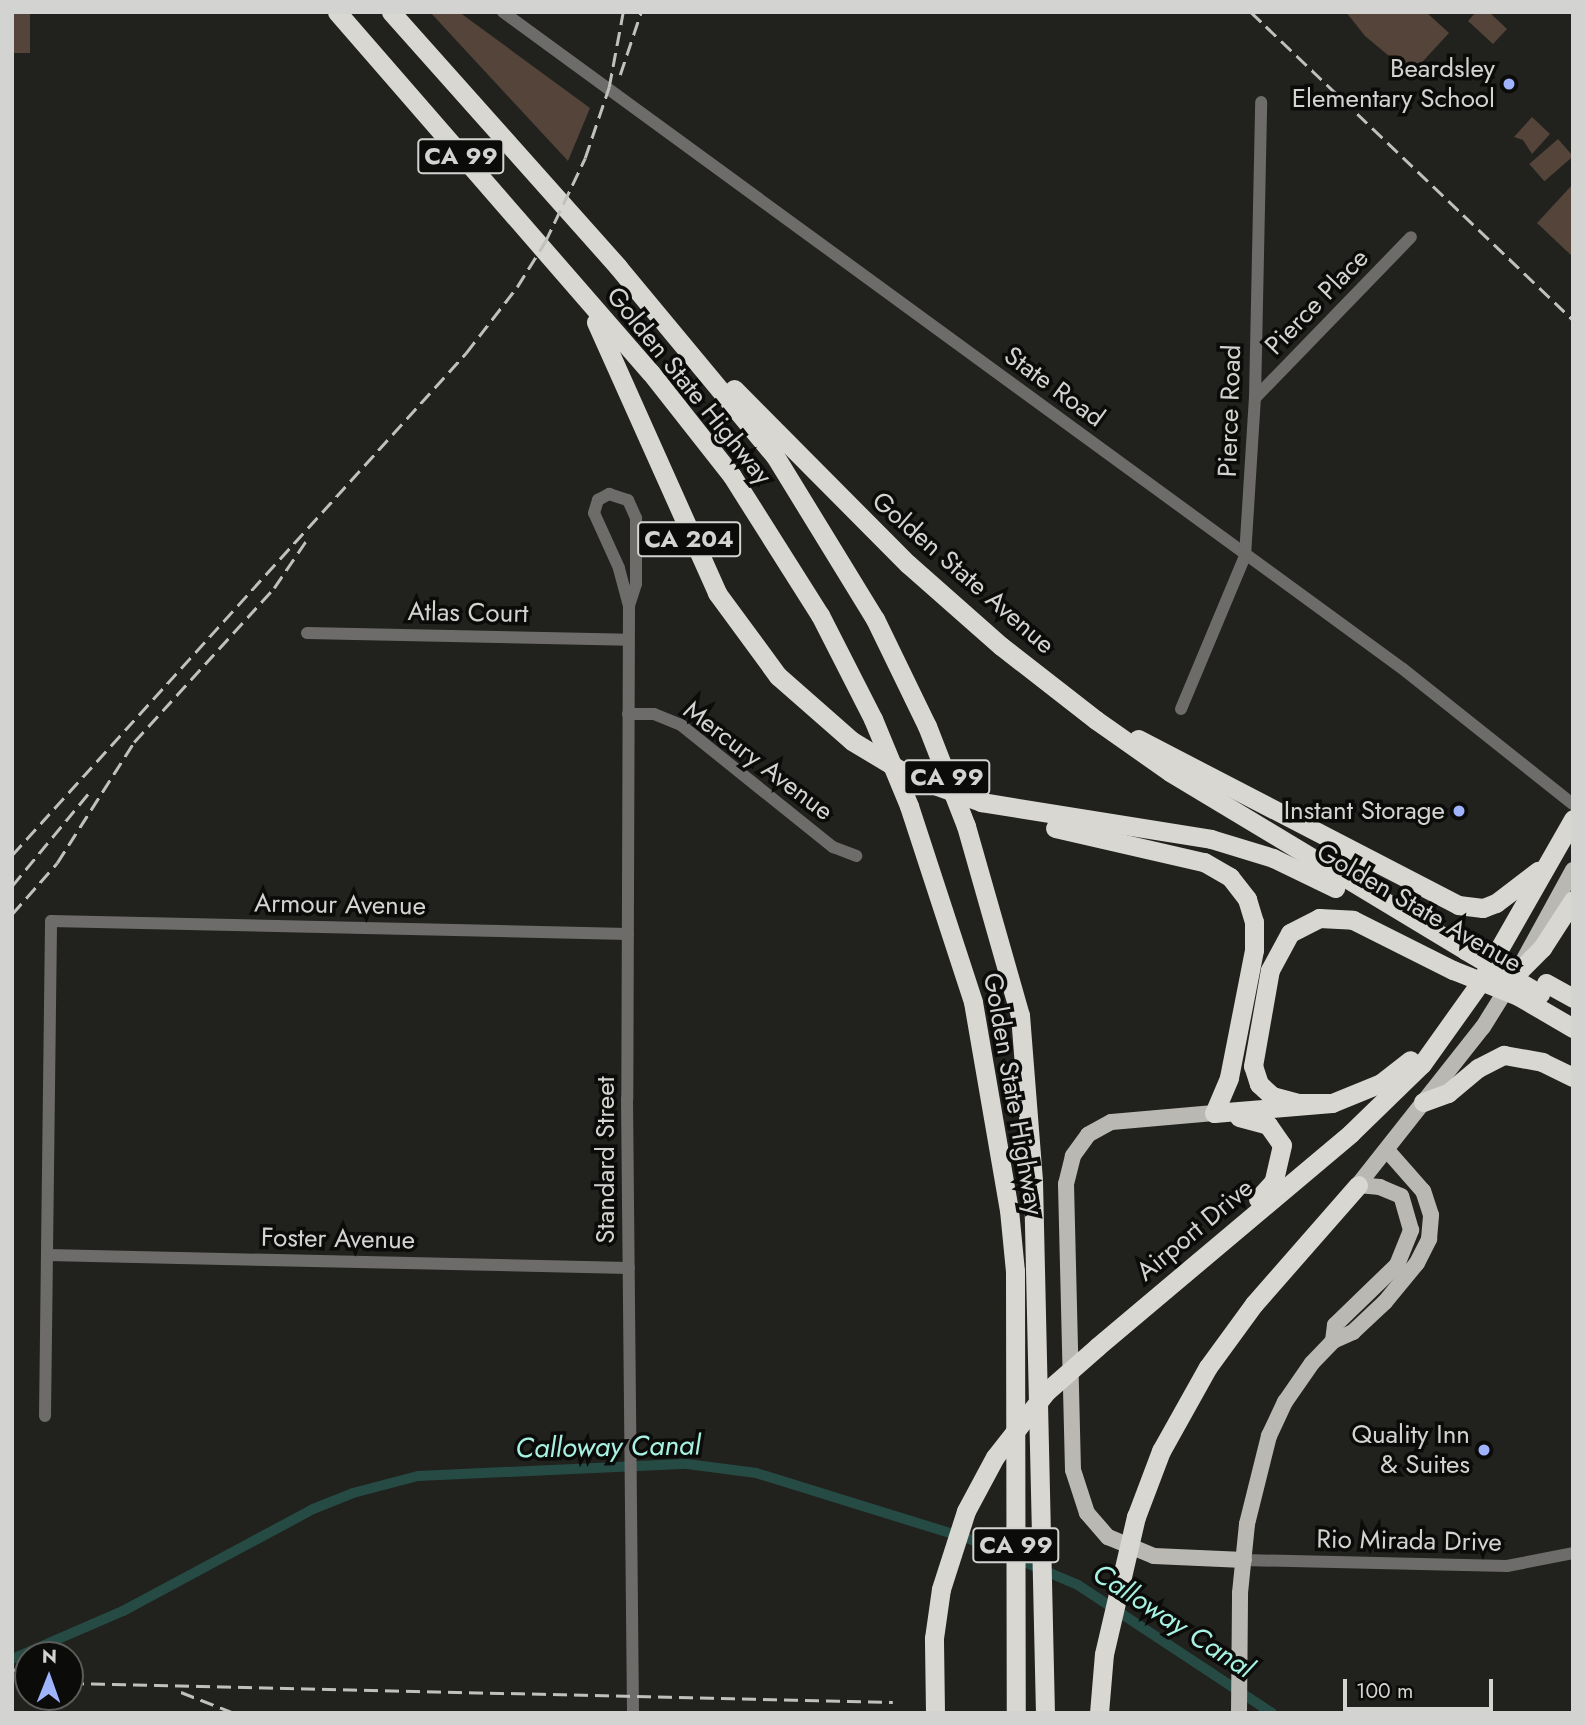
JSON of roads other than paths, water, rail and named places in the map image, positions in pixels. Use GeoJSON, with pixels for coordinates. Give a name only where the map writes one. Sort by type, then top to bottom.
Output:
{"type":"FeatureCollection","features":[{"type":"Feature","properties":{"kind":"highway","name":"Golden State Highway"},"geometry":{"type":"LineString","coordinates":[[337,12],[689,419],[777,544],[853,677],[909,806],[961,957],[984,1048],[1009,1210],[1015,1271],[1016,1713]]}},
{"type":"Feature","properties":{"kind":"highway","name":"Golden State Highway"},"geometry":{"type":"LineString","coordinates":[[391,12],[618,267],[775,456],[828,536],[897,662],[966,826],[1020,1015],[1033,1181],[1045,1713]]}},
{"type":"Feature","properties":{"kind":"highway","name":"Golden State Avenue"},"geometry":{"type":"LineString","coordinates":[[618,267],[796,455],[908,564],[1001,646],[1096,720],[1170,772],[1463,959]]}},
{"type":"Feature","properties":{"kind":"highway","name":"CA 204"},"geometry":{"type":"LineString","coordinates":[[584,299],[642,418],[688,535],[717,593],[778,676],[852,741],[891,766],[948,792],[981,803]]}},
{"type":"Feature","properties":{"kind":"highway"},"geometry":{"type":"LineString","coordinates":[[1096,720],[1170,754],[1458,905],[1483,908],[1496,903],[1546,863]]}},
{"type":"Feature","properties":{"kind":"highway","name":"Golden State Avenue"},"geometry":{"type":"LineString","coordinates":[[981,803],[1188,835],[1252,850],[1321,880],[1463,959],[1573,1013]]}},
{"type":"Feature","properties":{"kind":"highway"},"geometry":{"type":"LineString","coordinates":[[981,803],[1024,820],[1204,862],[1240,889],[1251,909],[1256,941],[1229,1078],[1214,1113]]}},
{"type":"Feature","properties":{"kind":"highway","name":"Airport Drive"},"geometry":{"type":"LineString","coordinates":[[935,1713],[934,1638],[941,1588],[966,1511],[995,1457],[1034,1405],[1097,1347],[1351,1133],[1422,1064],[1455,1019],[1573,819]]}},
{"type":"Feature","properties":{"kind":"highway"},"geometry":{"type":"LineString","coordinates":[[1516,974],[1542,948],[1573,900]]}},
{"type":"Feature","properties":{"kind":"highway"},"geometry":{"type":"LineString","coordinates":[[1332,1103],[1298,1103],[1272,1097],[1259,1084],[1252,1066],[1269,970],[1290,933],[1319,918],[1353,920],[1463,959]]}},
{"type":"Feature","properties":{"kind":"highway","name":"Golden State Avenue"},"geometry":{"type":"LineString","coordinates":[[1534,995],[1573,1028]]}},
{"type":"Feature","properties":{"kind":"highway"},"geometry":{"type":"LineString","coordinates":[[1534,995],[1573,998]]}},
{"type":"Feature","properties":{"kind":"highway"},"geometry":{"type":"LineString","coordinates":[[1214,1113],[1332,1103],[1387,1079],[1455,1019]]}},
{"type":"Feature","properties":{"kind":"highway"},"geometry":{"type":"LineString","coordinates":[[1423,1102],[1447,1093],[1478,1068],[1504,1055],[1542,1062],[1573,1077]]}},
{"type":"Feature","properties":{"kind":"highway"},"geometry":{"type":"LineString","coordinates":[[1195,1264],[1269,1188],[1282,1154],[1280,1137],[1268,1125],[1214,1113]]}},
{"type":"Feature","properties":{"kind":"highway"},"geometry":{"type":"LineString","coordinates":[[1099,1713],[1104,1654],[1136,1517],[1161,1451],[1208,1367],[1254,1304],[1358,1185]]}},
{"type":"Feature","properties":{"kind":"main road"},"geometry":{"type":"LineString","coordinates":[[1358,1185],[1494,1012],[1573,870]]}},
{"type":"Feature","properties":{"kind":"main road"},"geometry":{"type":"LineString","coordinates":[[1214,1113],[1111,1122],[1088,1135],[1073,1156],[1066,1184],[1073,1469],[1084,1507],[1108,1537],[1154,1556],[1244,1559]]}},
{"type":"Feature","properties":{"kind":"main road"},"geometry":{"type":"LineString","coordinates":[[1239,1713],[1238,1659],[1244,1559],[1253,1493],[1269,1436],[1299,1380],[1333,1340],[1353,1332],[1385,1302],[1417,1263],[1429,1239],[1431,1215],[1423,1191],[1387,1150]]}},
{"type":"Feature","properties":{"kind":"main road"},"geometry":{"type":"LineString","coordinates":[[1333,1340],[1335,1325],[1397,1265],[1411,1230],[1401,1196],[1380,1186],[1358,1185]]}},
{"type":"Feature","properties":{"kind":"street","name":"State Road"},"geometry":{"type":"LineString","coordinates":[[503,12],[1403,669],[1573,804]]}},
{"type":"Feature","properties":{"kind":"street","name":"Pierce Road"},"geometry":{"type":"LineString","coordinates":[[1181,709],[1245,556],[1255,398],[1261,102]]}},
{"type":"Feature","properties":{"kind":"street","name":"Pierce Place"},"geometry":{"type":"LineString","coordinates":[[1255,398],[1411,237]]}},
{"type":"Feature","properties":{"kind":"street","name":"Standard Street"},"geometry":{"type":"LineString","coordinates":[[629,606],[619,568],[594,513],[598,500],[609,494],[628,500],[636,517],[636,584],[629,606],[628,640],[629,1437],[633,1713]]}},
{"type":"Feature","properties":{"kind":"street","name":"Atlas Court"},"geometry":{"type":"LineString","coordinates":[[307,633],[628,640]]}},
{"type":"Feature","properties":{"kind":"street","name":"Mercury Avenue"},"geometry":{"type":"LineString","coordinates":[[628,714],[654,714],[681,726],[833,848],[856,856]]}},
{"type":"Feature","properties":{"kind":"street","name":"Armour Avenue"},"geometry":{"type":"LineString","coordinates":[[47,1255],[51,921],[628,934]]}},
{"type":"Feature","properties":{"kind":"street","name":"Foster Avenue"},"geometry":{"type":"LineString","coordinates":[[47,1255],[629,1268]]}},
{"type":"Feature","properties":{"kind":"street"},"geometry":{"type":"LineString","coordinates":[[45,1416],[47,1255]]}},
{"type":"Feature","properties":{"kind":"street","name":"Rio Mirada Drive"},"geometry":{"type":"LineString","coordinates":[[1244,1559],[1507,1566],[1573,1553]]}},
{"type":"Feature","properties":{"kind":"waterway","name":"Calloway Canal"},"geometry":{"type":"LineString","coordinates":[[12,1659],[123,1611],[313,1509],[353,1493],[418,1476],[687,1464],[756,1473],[972,1540],[1078,1585],[1272,1713]]}},
{"type":"Feature","properties":{"kind":"railway"},"geometry":{"type":"LineString","coordinates":[[12,855],[466,353],[517,287],[545,242],[585,158],[609,87],[623,12]]}},
{"type":"Feature","properties":{"kind":"railway"},"geometry":{"type":"LineString","coordinates":[[620,75],[641,12]]}},
{"type":"Feature","properties":{"kind":"railway"},"geometry":{"type":"LineString","coordinates":[[1251,12],[1573,320]]}},
{"type":"Feature","properties":{"kind":"railway"},"geometry":{"type":"LineString","coordinates":[[12,914],[57,863],[134,742],[274,588],[306,541]]}},
{"type":"Feature","properties":{"kind":"railway"},"geometry":{"type":"LineString","coordinates":[[12,886],[92,789]]}},
{"type":"Feature","properties":{"kind":"railway"},"geometry":{"type":"LineString","coordinates":[[84,1683],[893,1702]]}},
{"type":"Feature","properties":{"kind":"railway"},"geometry":{"type":"LineString","coordinates":[[181,1692],[234,1713]]}},
{"type":"Feature","properties":{"kind":"place","name":"Beardsley Elementary School"},"geometry":{"type":"Point","coordinates":[1509,84]}},
{"type":"Feature","properties":{"kind":"place","name":"Instant Storage"},"geometry":{"type":"Point","coordinates":[1459,811]}},
{"type":"Feature","properties":{"kind":"place","name":"Quality Inn & Suites"},"geometry":{"type":"Point","coordinates":[1484,1450]}}]}
